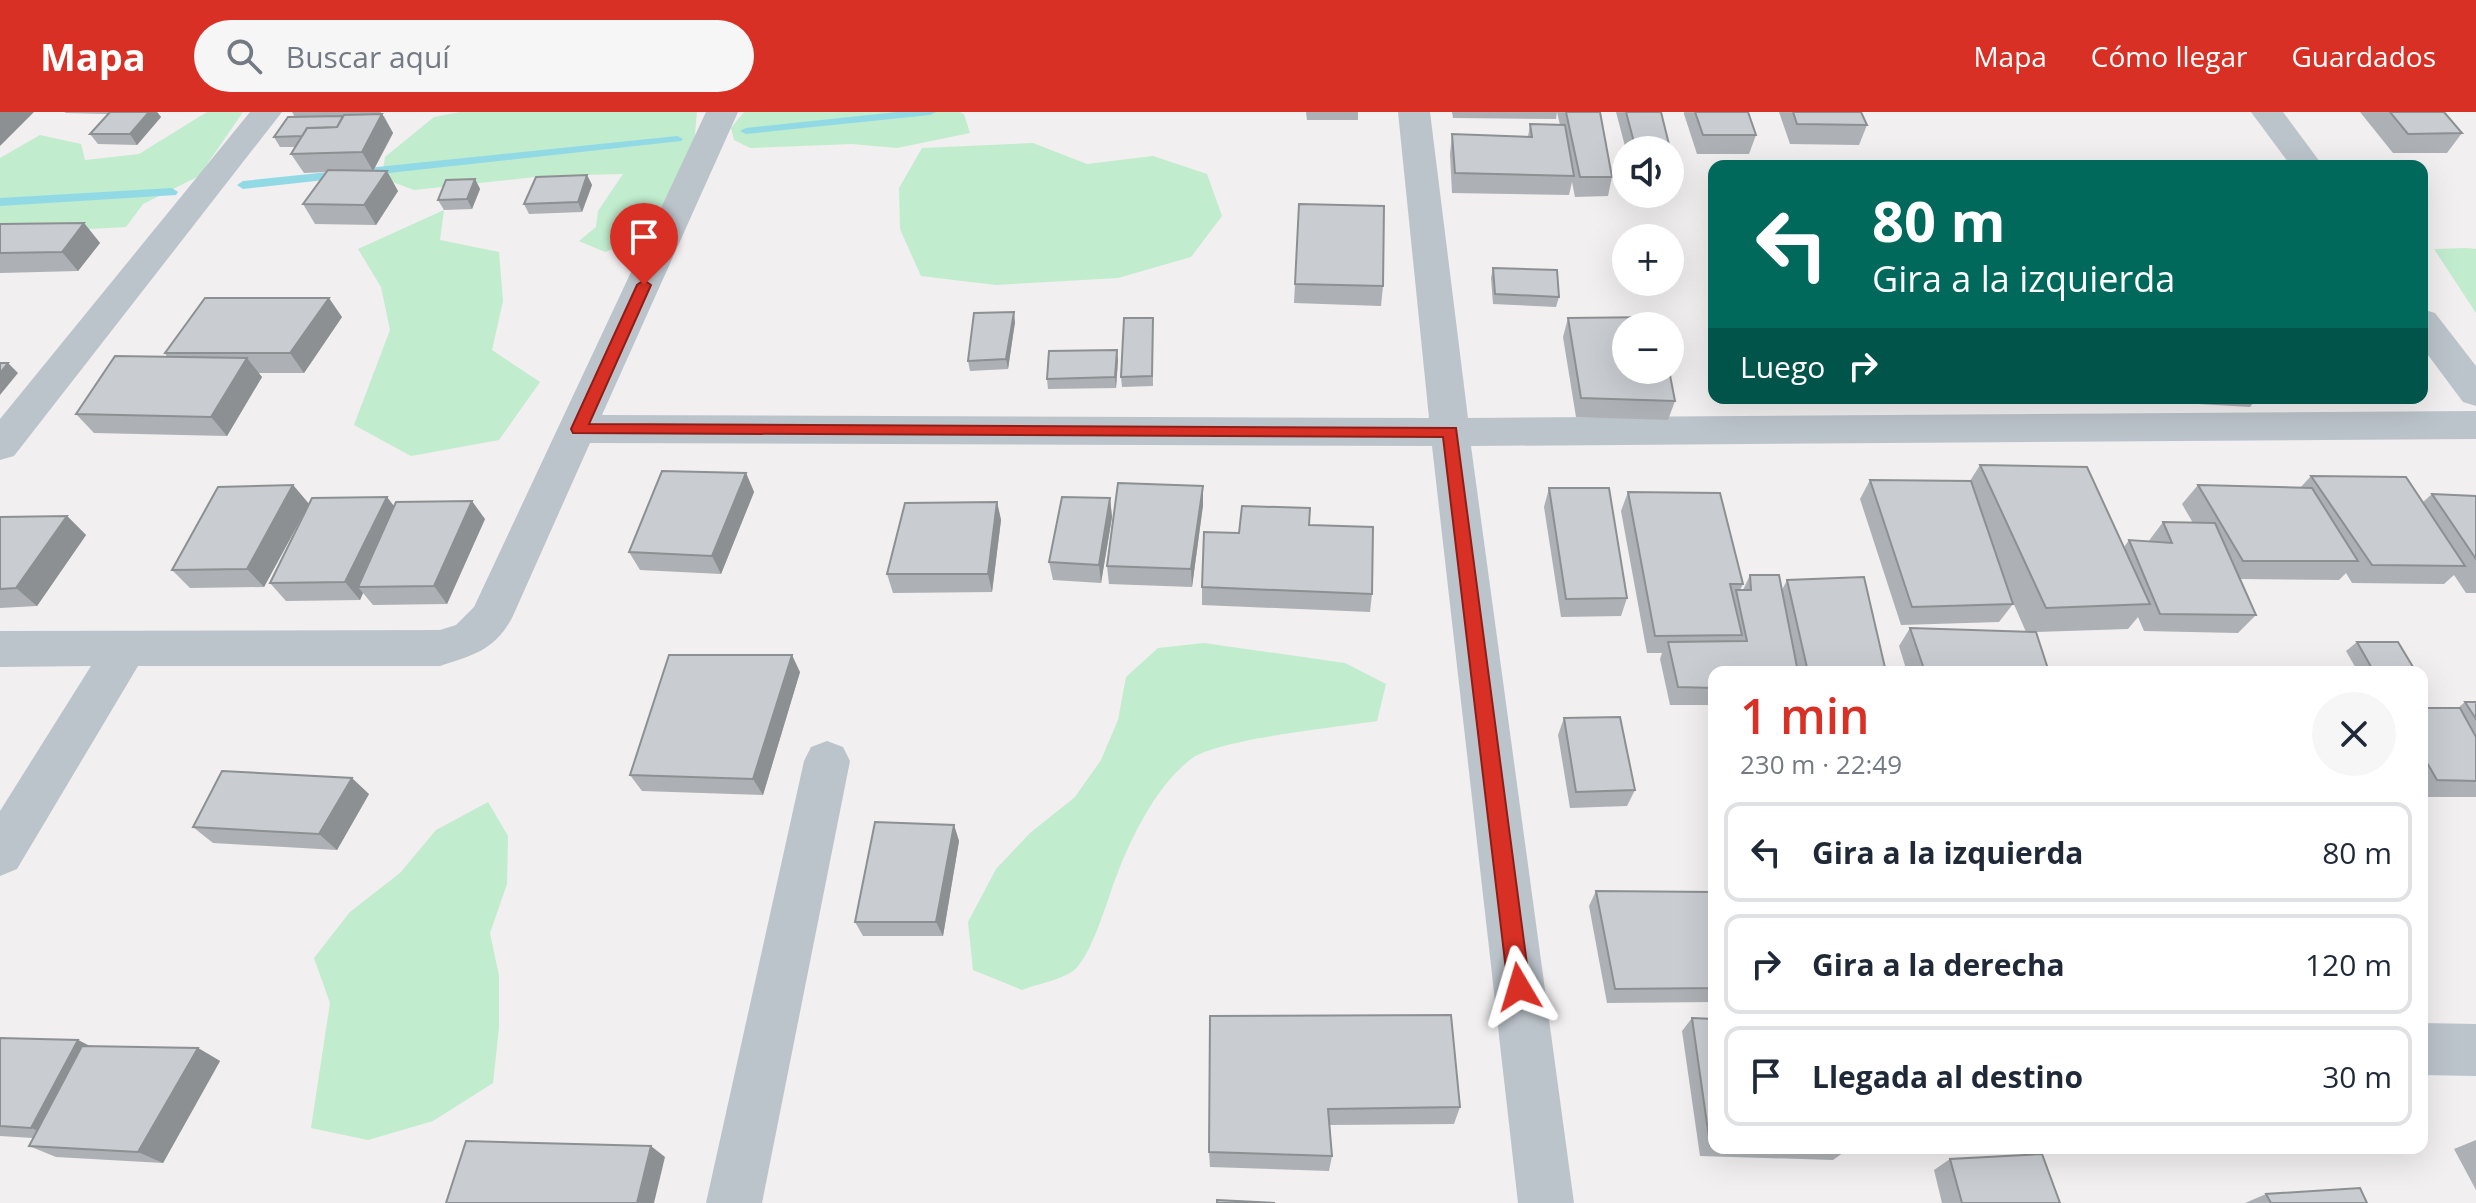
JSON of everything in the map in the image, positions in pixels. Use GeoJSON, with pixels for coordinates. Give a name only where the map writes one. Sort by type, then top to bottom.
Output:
{"type":"FeatureCollection","features":[{"type":"Feature","properties":{"kind":"street"},"geometry":{"type":"LineString","coordinates":[[0,446],[266,112]]}},
{"type":"Feature","properties":{"kind":"street"},"geometry":{"type":"LineString","coordinates":[[0,649],[440,648],[471,638],[490,618],[722,112]]}},
{"type":"Feature","properties":{"kind":"street"},"geometry":{"type":"LineString","coordinates":[[1414,112],[1450,432],[1546,1203]]}},
{"type":"Feature","properties":{"kind":"street"},"geometry":{"type":"LineString","coordinates":[[2267,112],[2303,160]]}},
{"type":"Feature","properties":{"kind":"street"},"geometry":{"type":"LineString","coordinates":[[2428,329],[2476,393]]}},
{"type":"Feature","properties":{"kind":"street"},"geometry":{"type":"LineString","coordinates":[[579,429],[1450,432],[2476,425]]}},
{"type":"Feature","properties":{"kind":"street"},"geometry":{"type":"LineString","coordinates":[[0,854],[125,650]]}},
{"type":"Feature","properties":{"kind":"street"},"geometry":{"type":"LineString","coordinates":[[734,1203],[827,761]]}},
{"type":"Feature","properties":{"kind":"street"},"geometry":{"type":"LineString","coordinates":[[2428,1049],[2476,1050]]}},
{"type":"Feature","properties":{"kind":"green space"},"geometry":{"type":"Polygon","coordinates":[[[207,112],[243,112],[199,176],[143,204],[126,227],[0,234],[0,158],[40,135],[81,144],[85,160],[139,154],[207,112]]]}},
{"type":"Feature","properties":{"kind":"green space"},"geometry":{"type":"Polygon","coordinates":[[[460,112],[697,112],[694,144],[651,234],[605,252],[579,241],[596,227],[598,211],[623,174],[544,176],[414,190],[382,178],[385,157],[434,117],[460,112]]]}},
{"type":"Feature","properties":{"kind":"green space"},"geometry":{"type":"Polygon","coordinates":[[[744,112],[960,112],[964,114],[970,133],[897,148],[852,144],[750,148],[734,140],[731,128],[744,112]]]}},
{"type":"Feature","properties":{"kind":"green space"},"geometry":{"type":"Polygon","coordinates":[[[1033,143],[1087,164],[1153,156],[1207,174],[1222,216],[1191,257],[1118,278],[996,285],[921,276],[900,229],[899,188],[922,148],[1033,143]]]}},
{"type":"Feature","properties":{"kind":"green space"},"geometry":{"type":"Polygon","coordinates":[[[444,210],[440,240],[499,252],[503,301],[492,350],[540,382],[499,440],[411,456],[354,425],[390,330],[381,287],[358,249],[444,210]]]}},
{"type":"Feature","properties":{"kind":"green space"},"geometry":{"type":"Polygon","coordinates":[[[2434,249],[2476,249],[2476,313],[2434,249]]]}},
{"type":"Feature","properties":{"kind":"green space"},"geometry":{"type":"Polygon","coordinates":[[[1204,643],[1345,663],[1386,684],[1377,721],[1226,745],[1191,759],[1167,783],[1146,813],[1122,861],[1086,954],[1073,971],[1022,990],[973,970],[968,922],[996,869],[1030,833],[1075,797],[1101,760],[1118,720],[1126,677],[1158,648],[1204,643]]]}},
{"type":"Feature","properties":{"kind":"green space"},"geometry":{"type":"Polygon","coordinates":[[[488,802],[508,836],[507,884],[490,933],[499,976],[499,1027],[493,1083],[433,1121],[368,1140],[311,1128],[330,1003],[314,958],[350,912],[400,873],[436,830],[488,802]]]}},
{"type":"Feature","properties":{"kind":"building"},"geometry":{"type":"Polygon","coordinates":[[[110,112],[149,112],[130,134],[90,134],[110,112]]]}},
{"type":"Feature","properties":{"kind":"building"},"geometry":{"type":"Polygon","coordinates":[[[1566,112],[1600,112],[1612,177],[1580,177],[1566,112]]]}},
{"type":"Feature","properties":{"kind":"building"},"geometry":{"type":"Polygon","coordinates":[[[1626,112],[1661,112],[1667,136],[1632,136],[1626,112]]]}},
{"type":"Feature","properties":{"kind":"building"},"geometry":{"type":"Polygon","coordinates":[[[1695,112],[1748,112],[1756,135],[1703,135],[1695,112]]]}},
{"type":"Feature","properties":{"kind":"building"},"geometry":{"type":"Polygon","coordinates":[[[1793,112],[1861,112],[1867,125],[1797,124],[1793,112]]]}},
{"type":"Feature","properties":{"kind":"building"},"geometry":{"type":"Polygon","coordinates":[[[2390,112],[2444,112],[2462,133],[2408,134],[2390,112]]]}},
{"type":"Feature","properties":{"kind":"building"},"geometry":{"type":"Polygon","coordinates":[[[382,114],[362,152],[291,154],[307,128],[337,127],[344,115],[382,114]]]}},
{"type":"Feature","properties":{"kind":"building"},"geometry":{"type":"Polygon","coordinates":[[[343,116],[337,127],[307,128],[302,136],[274,137],[288,117],[343,116]]]}},
{"type":"Feature","properties":{"kind":"building"},"geometry":{"type":"Polygon","coordinates":[[[1530,124],[1565,125],[1574,176],[1455,173],[1452,134],[1532,137],[1530,124]]]}},
{"type":"Feature","properties":{"kind":"building"},"geometry":{"type":"Polygon","coordinates":[[[328,170],[387,171],[364,205],[303,204],[328,170]]]}},
{"type":"Feature","properties":{"kind":"building"},"geometry":{"type":"Polygon","coordinates":[[[587,175],[578,202],[524,204],[536,177],[587,175]]]}},
{"type":"Feature","properties":{"kind":"building"},"geometry":{"type":"Polygon","coordinates":[[[475,179],[467,199],[438,200],[446,180],[475,179]]]}},
{"type":"Feature","properties":{"kind":"building"},"geometry":{"type":"Polygon","coordinates":[[[1299,204],[1384,206],[1383,286],[1295,284],[1299,204]]]}},
{"type":"Feature","properties":{"kind":"building"},"geometry":{"type":"Polygon","coordinates":[[[84,223],[62,252],[0,253],[0,224],[84,223]]]}},
{"type":"Feature","properties":{"kind":"building"},"geometry":{"type":"Polygon","coordinates":[[[1493,268],[1557,270],[1559,297],[1495,294],[1493,268]]]}},
{"type":"Feature","properties":{"kind":"building"},"geometry":{"type":"Polygon","coordinates":[[[205,298],[329,298],[290,353],[165,353],[205,298]]]}},
{"type":"Feature","properties":{"kind":"building"},"geometry":{"type":"Polygon","coordinates":[[[1014,312],[1006,359],[968,361],[974,313],[1014,312]]]}},
{"type":"Feature","properties":{"kind":"building"},"geometry":{"type":"Polygon","coordinates":[[[1124,318],[1153,318],[1152,376],[1121,377],[1124,318]]]}},
{"type":"Feature","properties":{"kind":"building"},"geometry":{"type":"Polygon","coordinates":[[[1568,318],[1612,318],[1612,384],[1672,384],[1675,401],[1581,398],[1568,318]]]}},
{"type":"Feature","properties":{"kind":"building"},"geometry":{"type":"Polygon","coordinates":[[[1117,350],[1115,377],[1047,379],[1049,351],[1117,350]]]}},
{"type":"Feature","properties":{"kind":"building"},"geometry":{"type":"Polygon","coordinates":[[[115,356],[247,358],[211,417],[76,414],[115,356]]]}},
{"type":"Feature","properties":{"kind":"building"},"geometry":{"type":"Polygon","coordinates":[[[1980,465],[2087,467],[2150,604],[2046,608],[1980,465]]]}},
{"type":"Feature","properties":{"kind":"building"},"geometry":{"type":"Polygon","coordinates":[[[662,471],[746,473],[712,556],[629,552],[662,471]]]}},
{"type":"Feature","properties":{"kind":"building"},"geometry":{"type":"Polygon","coordinates":[[[2311,476],[2406,477],[2465,566],[2372,565],[2311,476]]]}},
{"type":"Feature","properties":{"kind":"building"},"geometry":{"type":"Polygon","coordinates":[[[1870,480],[1971,481],[2013,604],[1912,607],[1870,480]]]}},
{"type":"Feature","properties":{"kind":"building"},"geometry":{"type":"Polygon","coordinates":[[[1118,483],[1203,486],[1191,569],[1107,566],[1118,483]]]}},
{"type":"Feature","properties":{"kind":"building"},"geometry":{"type":"Polygon","coordinates":[[[293,485],[247,569],[172,570],[218,487],[293,485]]]}},
{"type":"Feature","properties":{"kind":"building"},"geometry":{"type":"Polygon","coordinates":[[[2198,485],[2312,488],[2358,561],[2243,561],[2198,485]]]}},
{"type":"Feature","properties":{"kind":"building"},"geometry":{"type":"Polygon","coordinates":[[[1549,488],[1609,488],[1627,598],[1566,599],[1549,488]]]}},
{"type":"Feature","properties":{"kind":"building"},"geometry":{"type":"Polygon","coordinates":[[[1628,492],[1720,493],[1743,584],[1730,584],[1742,635],[1655,636],[1628,492]]]}},
{"type":"Feature","properties":{"kind":"building"},"geometry":{"type":"Polygon","coordinates":[[[2432,494],[2476,496],[2476,559],[2432,494]]]}},
{"type":"Feature","properties":{"kind":"building"},"geometry":{"type":"Polygon","coordinates":[[[387,497],[345,582],[270,583],[312,498],[387,497]]]}},
{"type":"Feature","properties":{"kind":"building"},"geometry":{"type":"Polygon","coordinates":[[[1062,497],[1110,498],[1099,565],[1049,562],[1062,497]]]}},
{"type":"Feature","properties":{"kind":"building"},"geometry":{"type":"Polygon","coordinates":[[[472,501],[434,586],[358,587],[396,502],[472,501]]]}},
{"type":"Feature","properties":{"kind":"building"},"geometry":{"type":"Polygon","coordinates":[[[997,502],[988,574],[887,574],[905,503],[997,502]]]}},
{"type":"Feature","properties":{"kind":"building"},"geometry":{"type":"Polygon","coordinates":[[[1242,506],[1310,508],[1309,525],[1373,527],[1372,594],[1202,587],[1204,532],[1239,533],[1242,506]]]}},
{"type":"Feature","properties":{"kind":"building"},"geometry":{"type":"Polygon","coordinates":[[[67,516],[16,588],[0,589],[0,517],[67,516]]]}},
{"type":"Feature","properties":{"kind":"building"},"geometry":{"type":"Polygon","coordinates":[[[2163,522],[2215,523],[2256,615],[2160,614],[2129,540],[2172,543],[2163,522]]]}},
{"type":"Feature","properties":{"kind":"building"},"geometry":{"type":"Polygon","coordinates":[[[1750,575],[1779,575],[1797,666],[1708,666],[1708,688],[1678,687],[1668,642],[1747,641],[1736,590],[1751,590],[1750,575]]]}},
{"type":"Feature","properties":{"kind":"building"},"geometry":{"type":"Polygon","coordinates":[[[1864,577],[1885,666],[1807,666],[1787,580],[1864,577]]]}},
{"type":"Feature","properties":{"kind":"building"},"geometry":{"type":"Polygon","coordinates":[[[1910,628],[2036,632],[2047,666],[1923,666],[1910,628]]]}},
{"type":"Feature","properties":{"kind":"building"},"geometry":{"type":"Polygon","coordinates":[[[2357,642],[2398,642],[2412,666],[2371,666],[2357,642]]]}},
{"type":"Feature","properties":{"kind":"building"},"geometry":{"type":"Polygon","coordinates":[[[669,655],[792,655],[753,779],[630,775],[669,655]]]}},
{"type":"Feature","properties":{"kind":"building"},"geometry":{"type":"Polygon","coordinates":[[[2465,702],[2476,702],[2476,719],[2465,702]]]}},
{"type":"Feature","properties":{"kind":"building"},"geometry":{"type":"Polygon","coordinates":[[[2428,708],[2460,708],[2476,737],[2476,781],[2437,780],[2428,764],[2428,708]]]}},
{"type":"Feature","properties":{"kind":"building"},"geometry":{"type":"Polygon","coordinates":[[[1620,717],[1635,790],[1576,792],[1564,718],[1620,717]]]}},
{"type":"Feature","properties":{"kind":"building"},"geometry":{"type":"Polygon","coordinates":[[[222,771],[352,778],[319,834],[193,827],[222,771]]]}},
{"type":"Feature","properties":{"kind":"building"},"geometry":{"type":"Polygon","coordinates":[[[875,822],[954,825],[936,922],[855,922],[875,822]]]}},
{"type":"Feature","properties":{"kind":"building"},"geometry":{"type":"Polygon","coordinates":[[[1596,891],[1708,892],[1708,988],[1615,989],[1596,891]]]}},
{"type":"Feature","properties":{"kind":"building"},"geometry":{"type":"Polygon","coordinates":[[[1451,1015],[1460,1107],[1328,1109],[1332,1156],[1209,1152],[1210,1016],[1451,1015]]]}},
{"type":"Feature","properties":{"kind":"building"},"geometry":{"type":"Polygon","coordinates":[[[1692,1018],[1708,1019],[1708,1131],[1692,1018]]]}},
{"type":"Feature","properties":{"kind":"building"},"geometry":{"type":"Polygon","coordinates":[[[0,1038],[78,1040],[31,1128],[0,1126],[0,1038]]]}},
{"type":"Feature","properties":{"kind":"building"},"geometry":{"type":"Polygon","coordinates":[[[82,1046],[198,1048],[138,1152],[29,1146],[82,1046]]]}},
{"type":"Feature","properties":{"kind":"building"},"geometry":{"type":"Polygon","coordinates":[[[466,1141],[651,1146],[637,1203],[446,1203],[466,1141]]]}},
{"type":"Feature","properties":{"kind":"building"},"geometry":{"type":"Polygon","coordinates":[[[2042,1154],[2060,1203],[1962,1203],[1950,1159],[2042,1154]]]}},
{"type":"Feature","properties":{"kind":"building"},"geometry":{"type":"Polygon","coordinates":[[[2360,1188],[2367,1203],[2271,1203],[2266,1194],[2360,1188]]]}},
{"type":"Feature","properties":{"kind":"building"},"geometry":{"type":"Polygon","coordinates":[[[1217,1200],[1275,1203],[1217,1203],[1217,1200]]]}},
{"type":"Feature","properties":{"kind":"waterway"},"geometry":{"type":"LineString","coordinates":[[746,131],[930,112]]}},
{"type":"Feature","properties":{"kind":"waterway"},"geometry":{"type":"LineString","coordinates":[[243,185],[677,139]]}},
{"type":"Feature","properties":{"kind":"waterway"},"geometry":{"type":"LineString","coordinates":[[0,202],[172,192]]}},
{"type":"Feature","properties":{"kind":"route"},"geometry":{"type":"LineString","coordinates":[[644,285],[579,429],[1450,432],[1519,987]]}}]}
